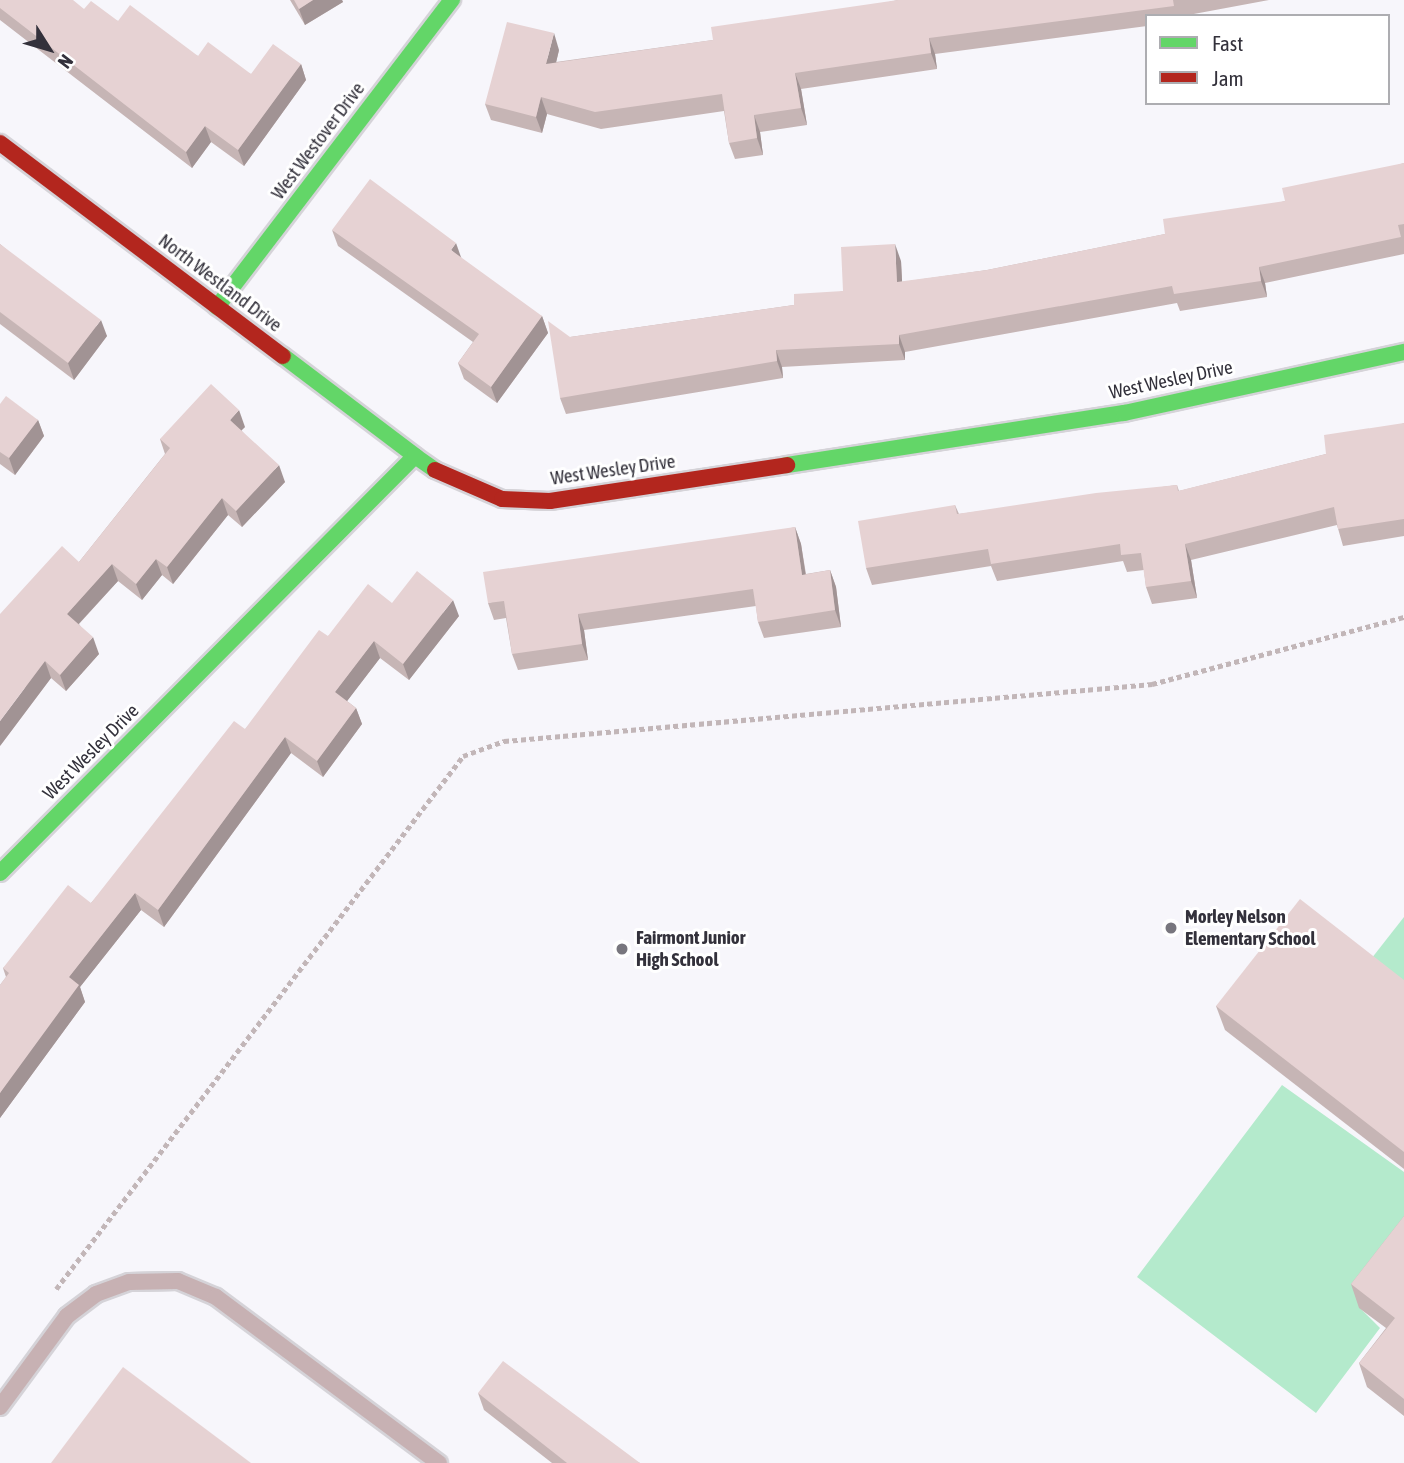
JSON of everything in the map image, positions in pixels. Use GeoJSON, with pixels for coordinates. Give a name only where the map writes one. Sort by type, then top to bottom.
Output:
{"type":"FeatureCollection","features":[{"type":"Feature","properties":{"kind":"street","name":"West Westover Drive"},"geometry":{"type":"LineString","coordinates":[[218,307],[452,0]]}},
{"type":"Feature","properties":{"kind":"street","name":"North Westland Drive"},"geometry":{"type":"LineString","coordinates":[[0,143],[415,456]]}},
{"type":"Feature","properties":{"kind":"street","name":"West Wesley Drive"},"geometry":{"type":"LineString","coordinates":[[0,873],[415,456],[452,482],[502,499],[550,501],[1124,413],[1404,352]]}},
{"type":"Feature","properties":{"kind":"lane"},"geometry":{"type":"LineString","coordinates":[[0,1407],[67,1316],[96,1293],[129,1282],[178,1281],[216,1297],[439,1463]]}},
{"type":"Feature","properties":{"kind":"path"},"geometry":{"type":"LineString","coordinates":[[54,1293],[463,756],[504,741],[1152,684],[1404,617]]}},
{"type":"Feature","properties":{"kind":"green space"},"geometry":{"type":"Polygon","coordinates":[[[1404,917],[1404,999],[1364,968],[1404,917]]]}},
{"type":"Feature","properties":{"kind":"green space"},"geometry":{"type":"Polygon","coordinates":[[[1282,1085],[1404,1172],[1404,1251],[1360,1308],[1380,1328],[1316,1413],[1137,1277],[1282,1085]]]}},
{"type":"Feature","properties":{"kind":"building"},"geometry":{"type":"Polygon","coordinates":[[[0,0],[73,0],[84,9],[91,1],[118,21],[130,5],[198,56],[208,42],[251,74],[273,44],[301,64],[238,150],[205,126],[186,152],[0,8],[0,0]]]}},
{"type":"Feature","properties":{"kind":"building"},"geometry":{"type":"Polygon","coordinates":[[[294,0],[313,0],[299,9],[294,0]]]}},
{"type":"Feature","properties":{"kind":"building"},"geometry":{"type":"Polygon","coordinates":[[[898,0],[1173,0],[1174,6],[929,38],[931,53],[795,73],[801,108],[754,115],[757,138],[729,143],[722,94],[595,112],[541,97],[536,117],[485,104],[507,22],[554,33],[546,64],[713,40],[711,27],[898,0]]]}},
{"type":"Feature","properties":{"kind":"building"},"geometry":{"type":"Polygon","coordinates":[[[1404,163],[1404,224],[1398,225],[1401,237],[1259,267],[1261,281],[1174,294],[1172,286],[899,335],[899,344],[776,350],[777,361],[560,398],[548,321],[570,337],[794,305],[794,294],[843,291],[841,247],[895,244],[897,282],[987,270],[1165,234],[1163,219],[1285,201],[1282,188],[1404,163]]]}},
{"type":"Feature","properties":{"kind":"building"},"geometry":{"type":"Polygon","coordinates":[[[370,179],[456,243],[451,250],[542,316],[491,387],[458,363],[479,334],[332,230],[370,179]]]}},
{"type":"Feature","properties":{"kind":"building"},"geometry":{"type":"Polygon","coordinates":[[[0,244],[101,320],[68,363],[0,312],[0,244]]]}},
{"type":"Feature","properties":{"kind":"building"},"geometry":{"type":"Polygon","coordinates":[[[211,384],[239,410],[230,420],[279,465],[236,511],[222,498],[167,567],[156,559],[136,584],[112,564],[67,614],[93,637],[60,675],[45,661],[0,721],[0,614],[62,546],[79,562],[170,448],[160,439],[211,384]]]}},
{"type":"Feature","properties":{"kind":"building"},"geometry":{"type":"Polygon","coordinates":[[[6,396],[38,420],[9,458],[0,452],[0,404],[6,396]]]}},
{"type":"Feature","properties":{"kind":"building"},"geometry":{"type":"Polygon","coordinates":[[[1404,423],[1404,519],[1338,529],[1334,507],[1185,544],[1191,581],[1146,587],[1141,553],[1121,555],[1120,544],[991,564],[988,549],[866,568],[858,521],[955,505],[957,514],[1096,493],[1177,485],[1178,491],[1326,454],[1324,435],[1404,423]]]}},
{"type":"Feature","properties":{"kind":"building"},"geometry":{"type":"Polygon","coordinates":[[[795,527],[802,575],[830,570],[835,610],[758,622],[753,589],[578,614],[582,644],[512,654],[504,601],[488,603],[483,572],[795,527]]]}},
{"type":"Feature","properties":{"kind":"building"},"geometry":{"type":"Polygon","coordinates":[[[417,571],[453,600],[403,664],[374,641],[335,692],[356,708],[317,761],[285,737],[158,910],[135,893],[69,977],[79,985],[0,1093],[0,985],[9,973],[3,968],[68,885],[91,903],[234,721],[245,729],[319,630],[328,636],[368,584],[392,603],[417,571]]]}},
{"type":"Feature","properties":{"kind":"building"},"geometry":{"type":"Polygon","coordinates":[[[1300,899],[1404,980],[1404,1152],[1216,1006],[1300,899]]]}},
{"type":"Feature","properties":{"kind":"building"},"geometry":{"type":"Polygon","coordinates":[[[1404,1216],[1404,1399],[1359,1363],[1395,1318],[1351,1284],[1404,1216]]]}},
{"type":"Feature","properties":{"kind":"building"},"geometry":{"type":"Polygon","coordinates":[[[503,1361],[640,1463],[567,1463],[478,1393],[503,1361]]]}},
{"type":"Feature","properties":{"kind":"building"},"geometry":{"type":"Polygon","coordinates":[[[123,1367],[251,1463],[51,1463],[123,1367]]]}},
{"type":"Feature","properties":{"kind":"traffic: fast"},"geometry":{"type":"LineString","coordinates":[[217,307],[452,0]]}},
{"type":"Feature","properties":{"kind":"traffic: fast"},"geometry":{"type":"LineString","coordinates":[[787,465],[1124,413],[1404,352]]}},
{"type":"Feature","properties":{"kind":"traffic: fast"},"geometry":{"type":"LineString","coordinates":[[283,356],[415,456]]}},
{"type":"Feature","properties":{"kind":"traffic: fast"},"geometry":{"type":"LineString","coordinates":[[0,873],[415,456],[435,470]]}},
{"type":"Feature","properties":{"kind":"traffic: jam"},"geometry":{"type":"LineString","coordinates":[[0,143],[283,356]]}},
{"type":"Feature","properties":{"kind":"traffic: jam"},"geometry":{"type":"LineString","coordinates":[[435,470],[502,499],[550,501],[787,465]]}},
{"type":"Feature","properties":{"kind":"place","name":"Morley Nelson Elementary School"},"geometry":{"type":"Point","coordinates":[1171,928]}},
{"type":"Feature","properties":{"kind":"place","name":"Fairmont Junior High School"},"geometry":{"type":"Point","coordinates":[622,949]}}]}
